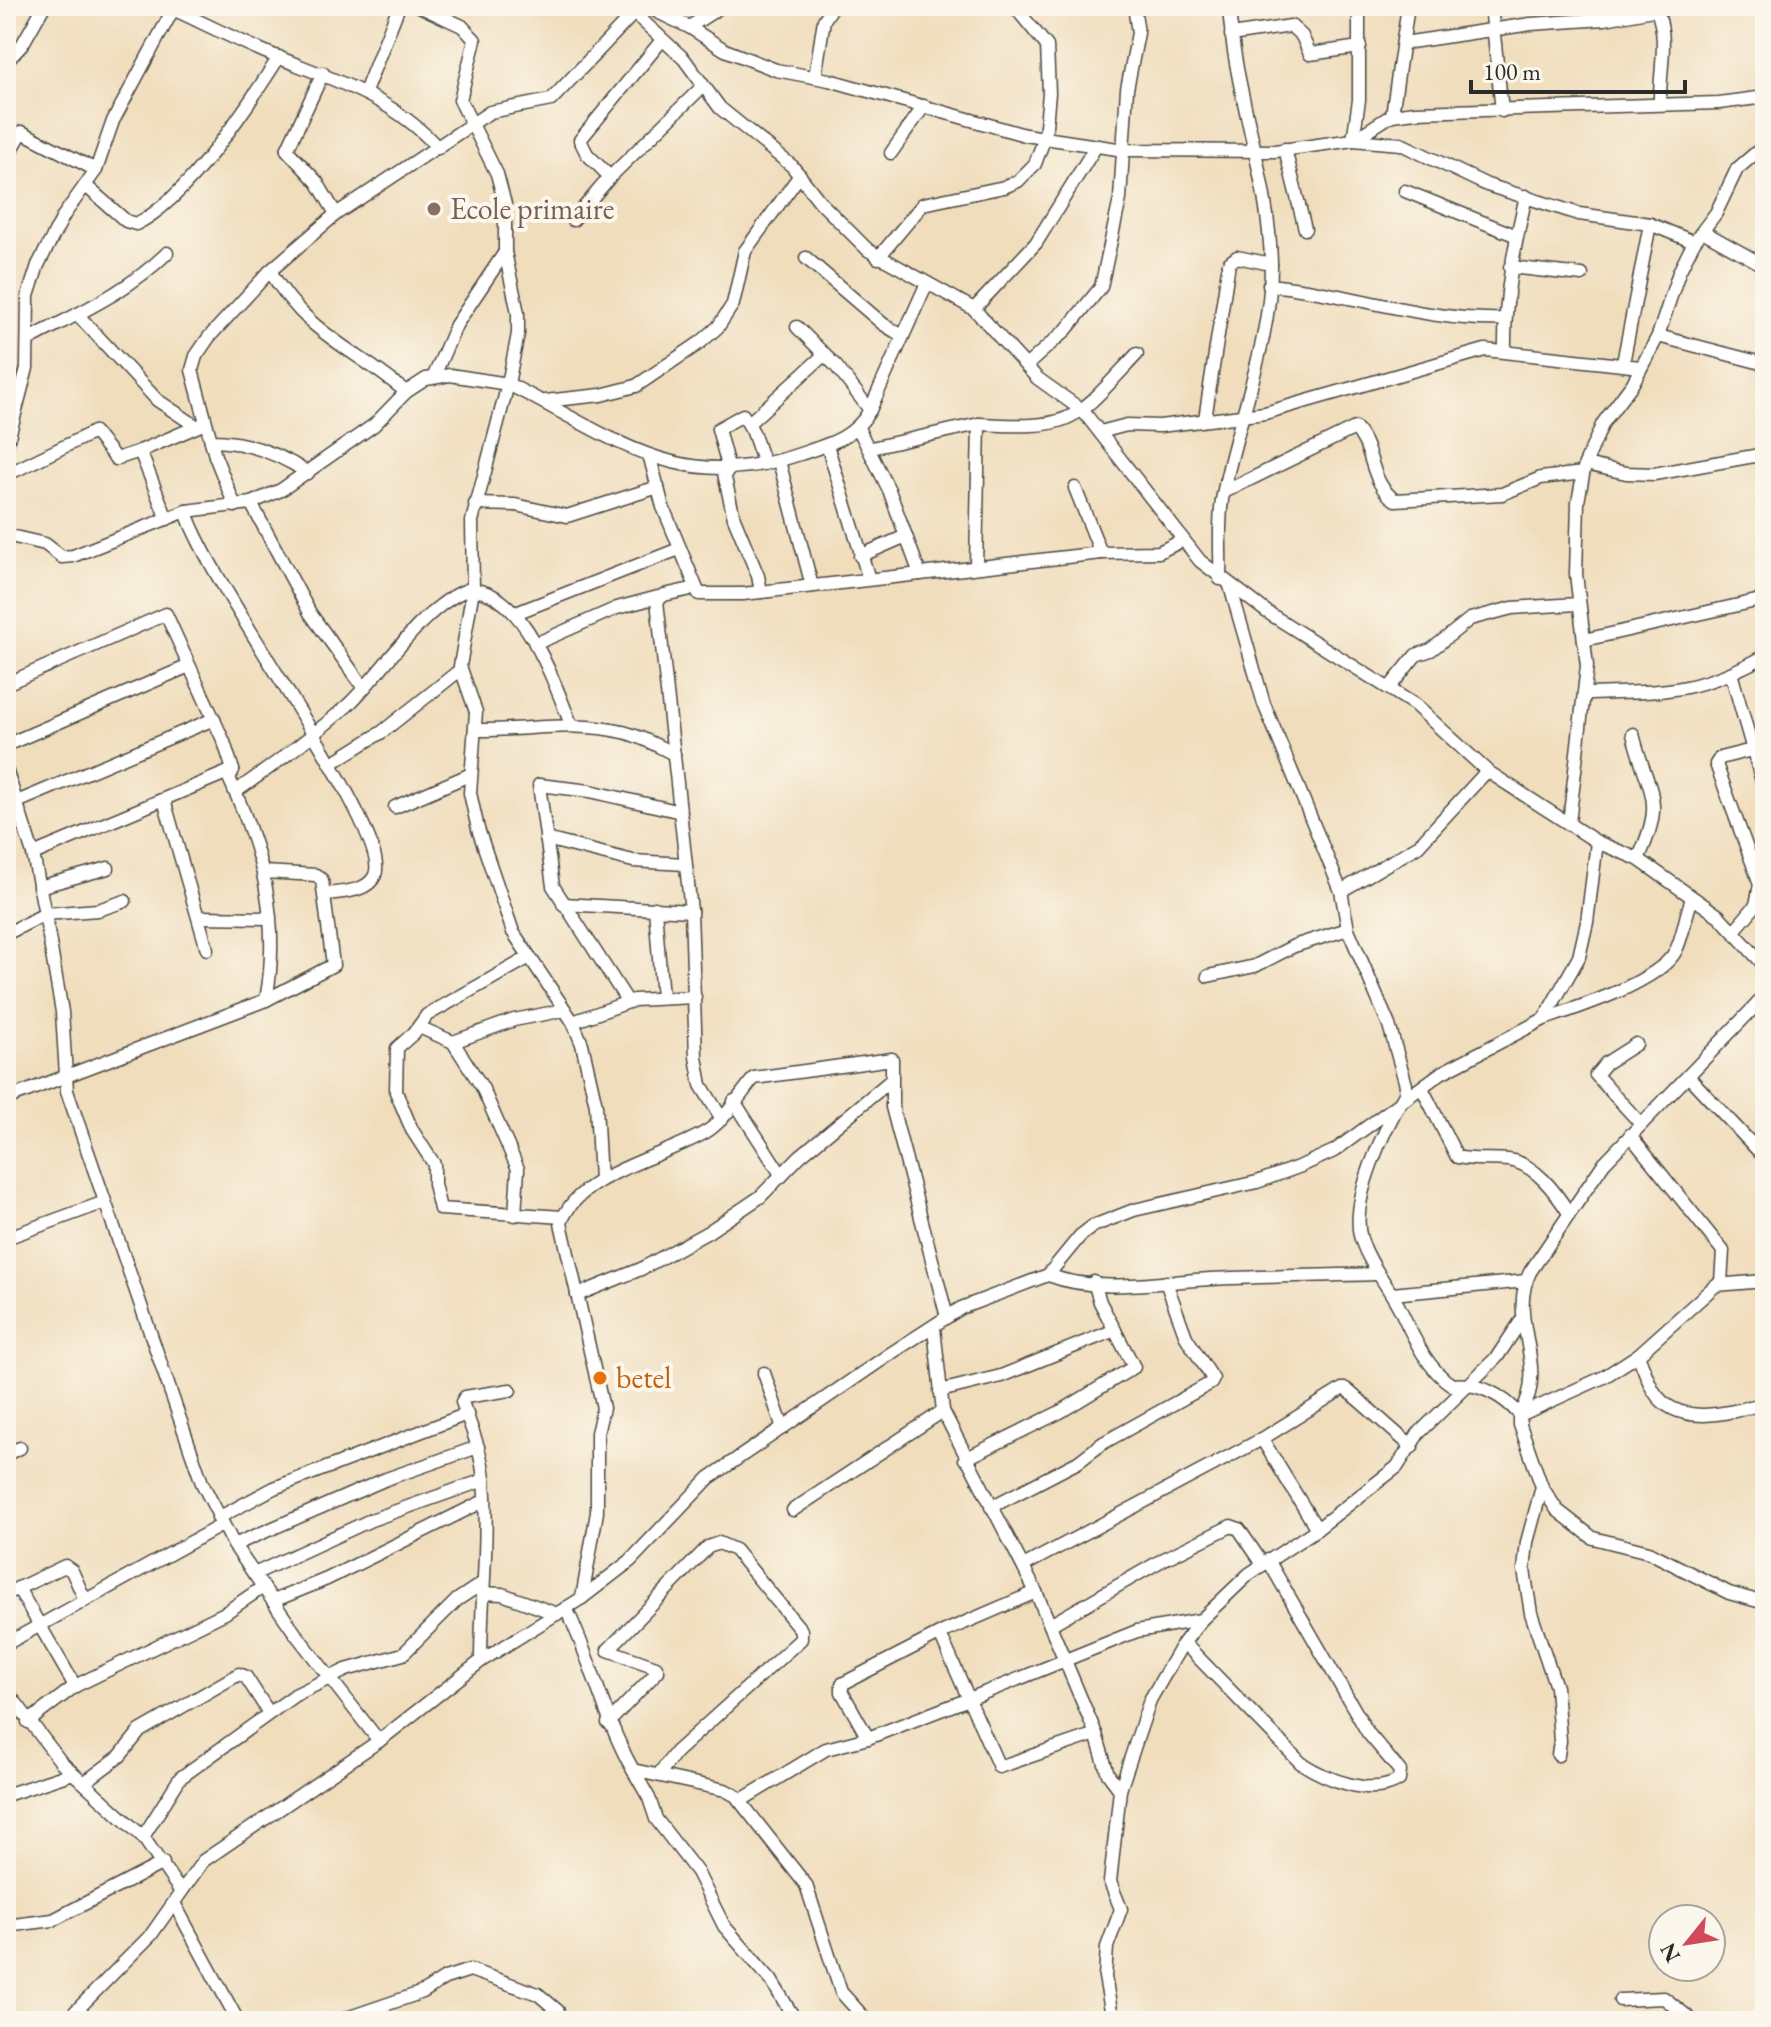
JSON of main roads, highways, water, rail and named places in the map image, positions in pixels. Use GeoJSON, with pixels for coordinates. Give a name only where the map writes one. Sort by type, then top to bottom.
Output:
{"type":"FeatureCollection","features":[{"type":"Feature","properties":{"kind":"place","name":"Ecole primaire"},"geometry":{"type":"Point","coordinates":[434,209]}},
{"type":"Feature","properties":{"kind":"place","name":"betel"},"geometry":{"type":"Point","coordinates":[600,1378]}}]}
